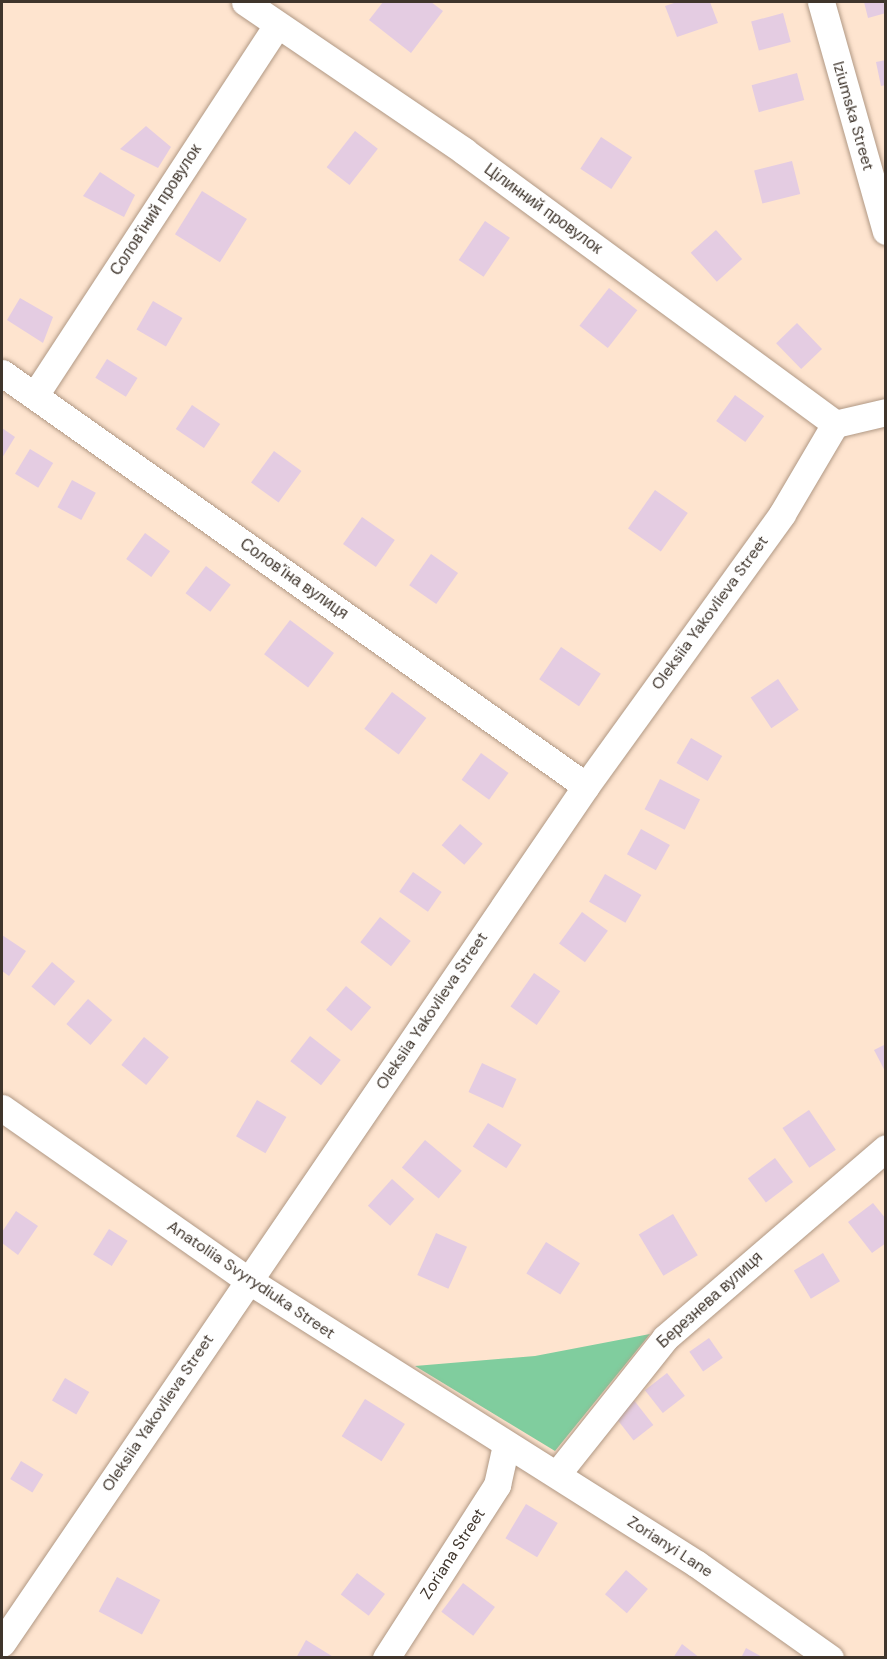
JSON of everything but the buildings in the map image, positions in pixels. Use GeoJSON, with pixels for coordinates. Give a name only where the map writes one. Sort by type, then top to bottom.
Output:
{"type":"FeatureCollection","features":[{"type":"Feature","properties":{"kind":"street","name":"Цілинний провулок"},"geometry":{"type":"LineString","coordinates":[[245,2],[464,151],[835,424]]}},
{"type":"Feature","properties":{"kind":"street","name":"Iziumska Street"},"geometry":{"type":"LineString","coordinates":[[821,2],[885,231]]}},
{"type":"Feature","properties":{"kind":"street","name":"Солов'їний провулок"},"geometry":{"type":"LineString","coordinates":[[35,395],[278,25]]}},
{"type":"Feature","properties":{"kind":"street","name":"Солов'їна вулиця"},"geometry":{"type":"LineString","coordinates":[[2,374],[35,395],[586,786]]}},
{"type":"Feature","properties":{"kind":"street"},"geometry":{"type":"LineString","coordinates":[[835,424],[885,412]]}},
{"type":"Feature","properties":{"kind":"street","name":"Oleksiia Yakovlieva Street"},"geometry":{"type":"LineString","coordinates":[[2,1643],[586,786],[782,514],[835,424]]}},
{"type":"Feature","properties":{"kind":"street","name":"Anatoliia Svyrydiuka Street"},"geometry":{"type":"LineString","coordinates":[[2,1108],[248,1280],[506,1445]]}},
{"type":"Feature","properties":{"kind":"street","name":"Березнева вулиця"},"geometry":{"type":"LineString","coordinates":[[557,1474],[665,1338],[885,1148]]}},
{"type":"Feature","properties":{"kind":"street","name":"Zorianyi Lane"},"geometry":{"type":"LineString","coordinates":[[506,1445],[557,1474],[830,1658]]}},
{"type":"Feature","properties":{"kind":"street","name":"Zoriana Street"},"geometry":{"type":"LineString","coordinates":[[386,1658],[497,1485],[506,1445]]}},
{"type":"Feature","properties":{"kind":"green space"},"geometry":{"type":"Polygon","coordinates":[[[650,1334],[555,1451],[415,1366],[535,1356],[650,1334]]]}}]}
